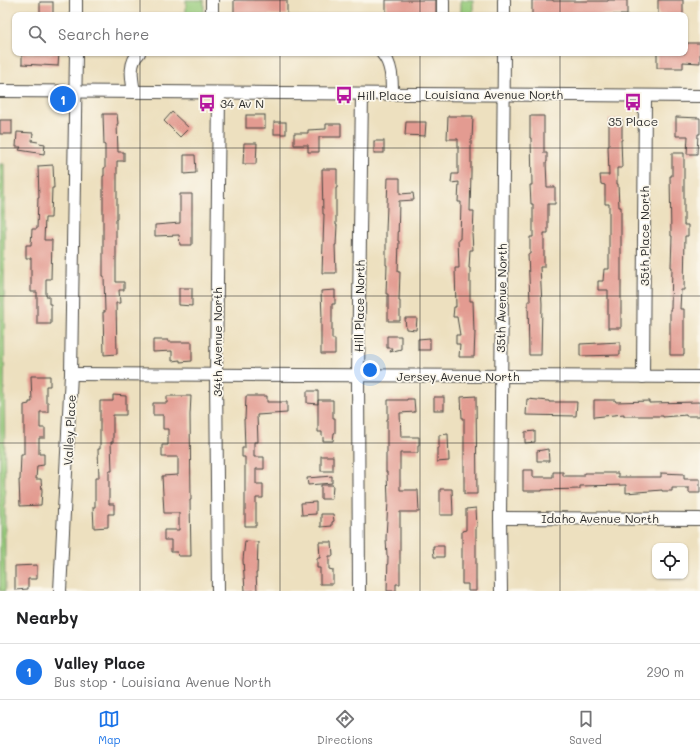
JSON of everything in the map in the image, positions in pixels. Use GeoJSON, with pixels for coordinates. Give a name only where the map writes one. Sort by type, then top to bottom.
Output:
{"type":"FeatureCollection","features":[{"type":"Feature","properties":{"kind":"street"},"geometry":{"type":"LineString","coordinates":[[76,0],[76,12]]}},
{"type":"Feature","properties":{"kind":"street"},"geometry":{"type":"LineString","coordinates":[[212,0],[212,12]]}},
{"type":"Feature","properties":{"kind":"street"},"geometry":{"type":"LineString","coordinates":[[443,0],[443,12]]}},
{"type":"Feature","properties":{"kind":"street"},"geometry":{"type":"LineString","coordinates":[[504,0],[504,12]]}},
{"type":"Feature","properties":{"kind":"street","name":"Valley Place"},"geometry":{"type":"LineString","coordinates":[[60,591],[71,374],[76,56]]}},
{"type":"Feature","properties":{"kind":"street"},"geometry":{"type":"LineString","coordinates":[[134,92],[132,72],[136,56]]}},
{"type":"Feature","properties":{"kind":"street"},"geometry":{"type":"LineString","coordinates":[[384,56],[390,69],[392,94]]}},
{"type":"Feature","properties":{"kind":"street","name":"35th Avenue North"},"geometry":{"type":"LineString","coordinates":[[501,591],[500,376],[504,56]]}},
{"type":"Feature","properties":{"kind":"street","name":"Louisiana Avenue North"},"geometry":{"type":"LineString","coordinates":[[0,91],[700,96]]}},
{"type":"Feature","properties":{"kind":"street","name":"34th Avenue North"},"geometry":{"type":"LineString","coordinates":[[218,591],[216,374],[219,93]]}},
{"type":"Feature","properties":{"kind":"street","name":"Hill Place North"},"geometry":{"type":"LineString","coordinates":[[359,591],[358,375],[362,94]]}},
{"type":"Feature","properties":{"kind":"street","name":"35th Place North"},"geometry":{"type":"LineString","coordinates":[[643,377],[645,96]]}},
{"type":"Feature","properties":{"kind":"street","name":"Jersey Avenue North"},"geometry":{"type":"LineString","coordinates":[[71,374],[700,377]]}},
{"type":"Feature","properties":{"kind":"street","name":"Idaho Avenue North"},"geometry":{"type":"LineString","coordinates":[[500,518],[700,518]]}},
{"type":"Feature","properties":{"kind":"green space"},"geometry":{"type":"Polygon","coordinates":[[[186,0],[204,0],[204,12],[186,12],[186,0]]]}},
{"type":"Feature","properties":{"kind":"green space"},"geometry":{"type":"Polygon","coordinates":[[[461,0],[473,0],[473,12],[461,12],[461,0]]]}},
{"type":"Feature","properties":{"kind":"green space"},"geometry":{"type":"Polygon","coordinates":[[[0,164],[4,164],[5,591],[0,591],[0,164]]]}},
{"type":"Feature","properties":{"kind":"building"},"geometry":{"type":"Polygon","coordinates":[[[234,0],[287,0],[287,12],[234,12],[234,0]]]}},
{"type":"Feature","properties":{"kind":"building"},"geometry":{"type":"Polygon","coordinates":[[[386,0],[436,0],[436,12],[386,12],[386,0]]]}},
{"type":"Feature","properties":{"kind":"building"},"geometry":{"type":"Polygon","coordinates":[[[532,0],[627,0],[627,12],[532,12],[532,0]]]}},
{"type":"Feature","properties":{"kind":"building"},"geometry":{"type":"Polygon","coordinates":[[[658,0],[683,0],[683,12],[658,12],[658,0]]]}},
{"type":"Feature","properties":{"kind":"building"},"geometry":{"type":"Polygon","coordinates":[[[40,2],[53,2],[53,12],[40,12],[40,2]]]}},
{"type":"Feature","properties":{"kind":"building"},"geometry":{"type":"Polygon","coordinates":[[[688,43],[700,43],[700,63],[683,62],[683,68],[657,68],[657,56],[688,56],[688,43]]]}},
{"type":"Feature","properties":{"kind":"building"},"geometry":{"type":"Polygon","coordinates":[[[22,56],[59,56],[58,66],[22,64],[22,56]]]}},
{"type":"Feature","properties":{"kind":"building"},"geometry":{"type":"Polygon","coordinates":[[[172,112],[189,128],[180,137],[164,121],[172,112]]]}},
{"type":"Feature","properties":{"kind":"building"},"geometry":{"type":"Polygon","coordinates":[[[103,114],[117,114],[118,152],[124,152],[124,161],[117,161],[116,282],[124,282],[124,290],[119,290],[120,303],[116,303],[117,354],[104,355],[103,312],[105,312],[103,276],[103,176],[105,168],[105,145],[103,114]]]}},
{"type":"Feature","properties":{"kind":"building"},"geometry":{"type":"Polygon","coordinates":[[[246,115],[265,115],[265,128],[246,128],[246,115]]]}},
{"type":"Feature","properties":{"kind":"building"},"geometry":{"type":"Polygon","coordinates":[[[448,116],[473,116],[471,140],[470,211],[474,211],[472,233],[473,250],[470,250],[469,268],[470,301],[473,301],[475,332],[474,357],[459,357],[460,344],[456,344],[456,335],[460,335],[457,317],[453,317],[454,307],[456,307],[455,268],[459,268],[458,239],[460,239],[461,202],[458,202],[459,182],[451,183],[452,174],[458,174],[458,139],[447,139],[448,116]]]}},
{"type":"Feature","properties":{"kind":"building"},"geometry":{"type":"Polygon","coordinates":[[[530,116],[544,116],[544,153],[547,153],[547,187],[555,187],[555,204],[548,204],[548,233],[544,233],[544,267],[540,267],[542,304],[541,355],[529,355],[528,301],[530,301],[528,254],[530,254],[530,237],[533,237],[533,204],[531,204],[530,185],[532,185],[530,116]]]}},
{"type":"Feature","properties":{"kind":"building"},"geometry":{"type":"Polygon","coordinates":[[[676,117],[700,118],[700,134],[698,134],[697,154],[687,154],[688,136],[676,136],[676,117]]]}},
{"type":"Feature","properties":{"kind":"building"},"geometry":{"type":"Polygon","coordinates":[[[609,119],[622,119],[622,168],[617,168],[619,207],[621,207],[621,328],[608,328],[608,290],[598,290],[598,281],[603,281],[604,269],[609,269],[609,204],[605,204],[605,185],[601,184],[600,175],[609,175],[609,119]]]}},
{"type":"Feature","properties":{"kind":"building"},"geometry":{"type":"Polygon","coordinates":[[[0,120],[12,120],[12,134],[0,134],[0,120]]]}},
{"type":"Feature","properties":{"kind":"building"},"geometry":{"type":"Polygon","coordinates":[[[274,122],[286,122],[286,134],[274,134],[274,122]]]}},
{"type":"Feature","properties":{"kind":"building"},"geometry":{"type":"Polygon","coordinates":[[[406,122],[426,122],[425,136],[405,135],[406,122]]]}},
{"type":"Feature","properties":{"kind":"building"},"geometry":{"type":"Polygon","coordinates":[[[326,124],[341,124],[341,137],[319,137],[319,152],[308,152],[308,145],[294,145],[294,133],[308,133],[308,130],[326,129],[326,124]]]}},
{"type":"Feature","properties":{"kind":"building"},"geometry":{"type":"Polygon","coordinates":[[[17,132],[33,133],[32,141],[45,144],[44,154],[19,150],[21,147],[16,147],[17,132]]]}},
{"type":"Feature","properties":{"kind":"building"},"geometry":{"type":"Polygon","coordinates":[[[374,141],[384,141],[384,153],[374,153],[374,141]]]}},
{"type":"Feature","properties":{"kind":"building"},"geometry":{"type":"Polygon","coordinates":[[[244,143],[257,143],[256,164],[243,164],[244,143]]]}},
{"type":"Feature","properties":{"kind":"building"},"geometry":{"type":"Polygon","coordinates":[[[672,153],[684,153],[684,225],[688,225],[688,236],[685,236],[684,290],[681,290],[680,309],[684,309],[684,355],[670,355],[672,236],[670,176],[672,176],[672,153]]]}},
{"type":"Feature","properties":{"kind":"building"},"geometry":{"type":"Polygon","coordinates":[[[184,155],[195,155],[196,173],[184,174],[184,155]]]}},
{"type":"Feature","properties":{"kind":"building"},"geometry":{"type":"Polygon","coordinates":[[[53,165],[54,188],[52,188],[51,218],[45,218],[44,240],[52,240],[51,279],[46,279],[46,296],[49,296],[49,304],[51,304],[51,324],[37,324],[37,292],[31,292],[31,258],[26,258],[26,245],[31,245],[32,229],[37,229],[39,198],[38,166],[53,165]]]}},
{"type":"Feature","properties":{"kind":"building"},"geometry":{"type":"Polygon","coordinates":[[[322,169],[337,169],[337,225],[335,245],[336,273],[322,273],[324,214],[322,169]]]}},
{"type":"Feature","properties":{"kind":"building"},"geometry":{"type":"Polygon","coordinates":[[[388,178],[400,178],[400,194],[413,193],[414,200],[399,201],[398,272],[400,272],[400,321],[388,321],[388,294],[386,294],[386,231],[388,178]]]}},
{"type":"Feature","properties":{"kind":"building"},"geometry":{"type":"Polygon","coordinates":[[[180,194],[192,194],[192,245],[180,245],[179,235],[155,236],[155,225],[180,223],[180,194]]]}},
{"type":"Feature","properties":{"kind":"building"},"geometry":{"type":"Polygon","coordinates":[[[179,288],[192,288],[192,306],[179,305],[179,288]]]}},
{"type":"Feature","properties":{"kind":"building"},"geometry":{"type":"Polygon","coordinates":[[[335,290],[335,304],[332,304],[332,339],[335,339],[335,354],[321,354],[321,291],[335,290]]]}},
{"type":"Feature","properties":{"kind":"building"},"geometry":{"type":"Polygon","coordinates":[[[405,318],[417,318],[416,330],[406,329],[405,318]]]}},
{"type":"Feature","properties":{"kind":"building"},"geometry":{"type":"Polygon","coordinates":[[[387,336],[401,336],[401,349],[390,352],[392,348],[387,348],[387,336]]]}},
{"type":"Feature","properties":{"kind":"building"},"geometry":{"type":"Polygon","coordinates":[[[430,338],[430,350],[418,350],[418,339],[430,338]]]}},
{"type":"Feature","properties":{"kind":"building"},"geometry":{"type":"Polygon","coordinates":[[[153,340],[168,340],[168,342],[192,342],[192,361],[172,361],[172,351],[153,352],[153,340]]]}},
{"type":"Feature","properties":{"kind":"building"},"geometry":{"type":"Polygon","coordinates":[[[620,342],[620,355],[580,356],[580,344],[620,342]]]}},
{"type":"Feature","properties":{"kind":"building"},"geometry":{"type":"Polygon","coordinates":[[[31,376],[50,376],[50,386],[46,386],[46,402],[48,402],[48,412],[40,412],[40,428],[45,428],[45,438],[39,438],[39,454],[44,454],[44,465],[37,466],[36,479],[41,479],[41,505],[20,506],[19,480],[21,454],[24,454],[24,405],[32,402],[31,376]]]}},
{"type":"Feature","properties":{"kind":"building"},"geometry":{"type":"Polygon","coordinates":[[[307,391],[318,391],[318,404],[307,403],[307,391]]]}},
{"type":"Feature","properties":{"kind":"building"},"geometry":{"type":"Polygon","coordinates":[[[113,395],[126,396],[126,415],[113,415],[113,442],[111,442],[112,471],[109,471],[109,504],[114,504],[114,514],[108,514],[108,527],[94,528],[93,507],[95,507],[95,478],[99,478],[98,449],[100,449],[100,401],[113,401],[113,395]]]}},
{"type":"Feature","properties":{"kind":"building"},"geometry":{"type":"Polygon","coordinates":[[[167,396],[191,396],[191,556],[178,556],[177,552],[171,552],[171,540],[164,540],[164,530],[179,530],[179,513],[164,513],[162,476],[178,475],[178,457],[162,457],[162,445],[168,445],[168,429],[163,429],[163,415],[153,415],[153,403],[167,403],[167,396]]]}},
{"type":"Feature","properties":{"kind":"building"},"geometry":{"type":"Polygon","coordinates":[[[246,396],[267,396],[267,402],[287,402],[287,413],[257,415],[258,442],[254,442],[254,457],[264,457],[264,469],[256,469],[256,484],[263,484],[263,498],[256,498],[256,526],[245,526],[245,457],[242,457],[242,448],[245,448],[244,419],[246,396]]]}},
{"type":"Feature","properties":{"kind":"building"},"geometry":{"type":"Polygon","coordinates":[[[476,396],[477,494],[464,494],[464,418],[462,418],[461,397],[476,396]]]}},
{"type":"Feature","properties":{"kind":"building"},"geometry":{"type":"Polygon","coordinates":[[[434,397],[444,397],[444,410],[434,410],[434,397]]]}},
{"type":"Feature","properties":{"kind":"building"},"geometry":{"type":"Polygon","coordinates":[[[414,399],[415,412],[400,413],[401,437],[419,437],[419,445],[418,453],[400,453],[400,490],[418,490],[419,512],[400,512],[400,584],[396,584],[396,591],[387,591],[388,556],[386,538],[388,501],[386,453],[388,400],[414,399]]]}},
{"type":"Feature","properties":{"kind":"building"},"geometry":{"type":"Polygon","coordinates":[[[527,399],[549,402],[577,402],[576,416],[526,415],[527,399]]]}},
{"type":"Feature","properties":{"kind":"building"},"geometry":{"type":"Polygon","coordinates":[[[318,400],[333,400],[335,433],[333,441],[323,441],[322,432],[318,432],[318,400]]]}},
{"type":"Feature","properties":{"kind":"building"},"geometry":{"type":"Polygon","coordinates":[[[594,400],[615,400],[616,402],[649,401],[649,403],[700,402],[700,416],[624,416],[624,414],[594,417],[594,400]]]}},
{"type":"Feature","properties":{"kind":"building"},"geometry":{"type":"Polygon","coordinates":[[[535,431],[535,442],[525,443],[525,432],[535,431]]]}},
{"type":"Feature","properties":{"kind":"building"},"geometry":{"type":"Polygon","coordinates":[[[448,434],[449,461],[437,462],[439,435],[448,434]]]}},
{"type":"Feature","properties":{"kind":"building"},"geometry":{"type":"Polygon","coordinates":[[[548,449],[549,461],[537,461],[537,451],[548,449]]]}},
{"type":"Feature","properties":{"kind":"building"},"geometry":{"type":"Polygon","coordinates":[[[321,456],[333,456],[333,471],[321,471],[321,456]]]}},
{"type":"Feature","properties":{"kind":"building"},"geometry":{"type":"Polygon","coordinates":[[[523,470],[533,470],[533,477],[553,477],[553,472],[563,472],[563,476],[584,476],[584,473],[618,473],[618,477],[661,477],[661,473],[684,474],[684,479],[700,479],[700,493],[689,493],[689,488],[672,488],[672,491],[662,490],[626,493],[626,485],[580,486],[580,489],[523,491],[523,470]]]}},
{"type":"Feature","properties":{"kind":"building"},"geometry":{"type":"Polygon","coordinates":[[[332,476],[332,483],[308,485],[307,478],[332,476]]]}},
{"type":"Feature","properties":{"kind":"building"},"geometry":{"type":"Polygon","coordinates":[[[321,485],[333,485],[332,499],[321,499],[321,485]]]}},
{"type":"Feature","properties":{"kind":"building"},"geometry":{"type":"Polygon","coordinates":[[[440,489],[452,489],[453,515],[440,515],[440,489]]]}},
{"type":"Feature","properties":{"kind":"building"},"geometry":{"type":"Polygon","coordinates":[[[316,502],[316,514],[302,515],[301,503],[316,502]]]}},
{"type":"Feature","properties":{"kind":"building"},"geometry":{"type":"Polygon","coordinates":[[[476,508],[476,591],[468,591],[468,584],[462,584],[462,531],[466,530],[466,509],[476,508]]]}},
{"type":"Feature","properties":{"kind":"building"},"geometry":{"type":"Polygon","coordinates":[[[321,514],[333,514],[334,521],[332,522],[332,526],[321,527],[321,514]]]}},
{"type":"Feature","properties":{"kind":"building"},"geometry":{"type":"Polygon","coordinates":[[[245,541],[258,542],[256,573],[257,591],[245,591],[243,560],[245,541]]]}},
{"type":"Feature","properties":{"kind":"building"},"geometry":{"type":"Polygon","coordinates":[[[319,542],[332,542],[333,556],[329,556],[329,569],[333,570],[333,584],[320,584],[320,568],[317,568],[317,558],[320,558],[319,542]]]}},
{"type":"Feature","properties":{"kind":"building"},"geometry":{"type":"Polygon","coordinates":[[[433,546],[444,546],[444,557],[434,557],[433,546]]]}},
{"type":"Feature","properties":{"kind":"building"},"geometry":{"type":"Polygon","coordinates":[[[37,565],[37,579],[28,579],[28,589],[15,590],[15,566],[37,565]]]}},
{"type":"Feature","properties":{"kind":"place","name":"Hill Place"},"geometry":{"type":"Point","coordinates":[344,95]}},
{"type":"Feature","properties":{"kind":"place","name":"Valley Place"},"geometry":{"type":"Point","coordinates":[63,99]}},
{"type":"Feature","properties":{"kind":"place","name":"35 Place"},"geometry":{"type":"Point","coordinates":[633,102]}},
{"type":"Feature","properties":{"kind":"place","name":"34 Av N"},"geometry":{"type":"Point","coordinates":[207,103]}}]}
